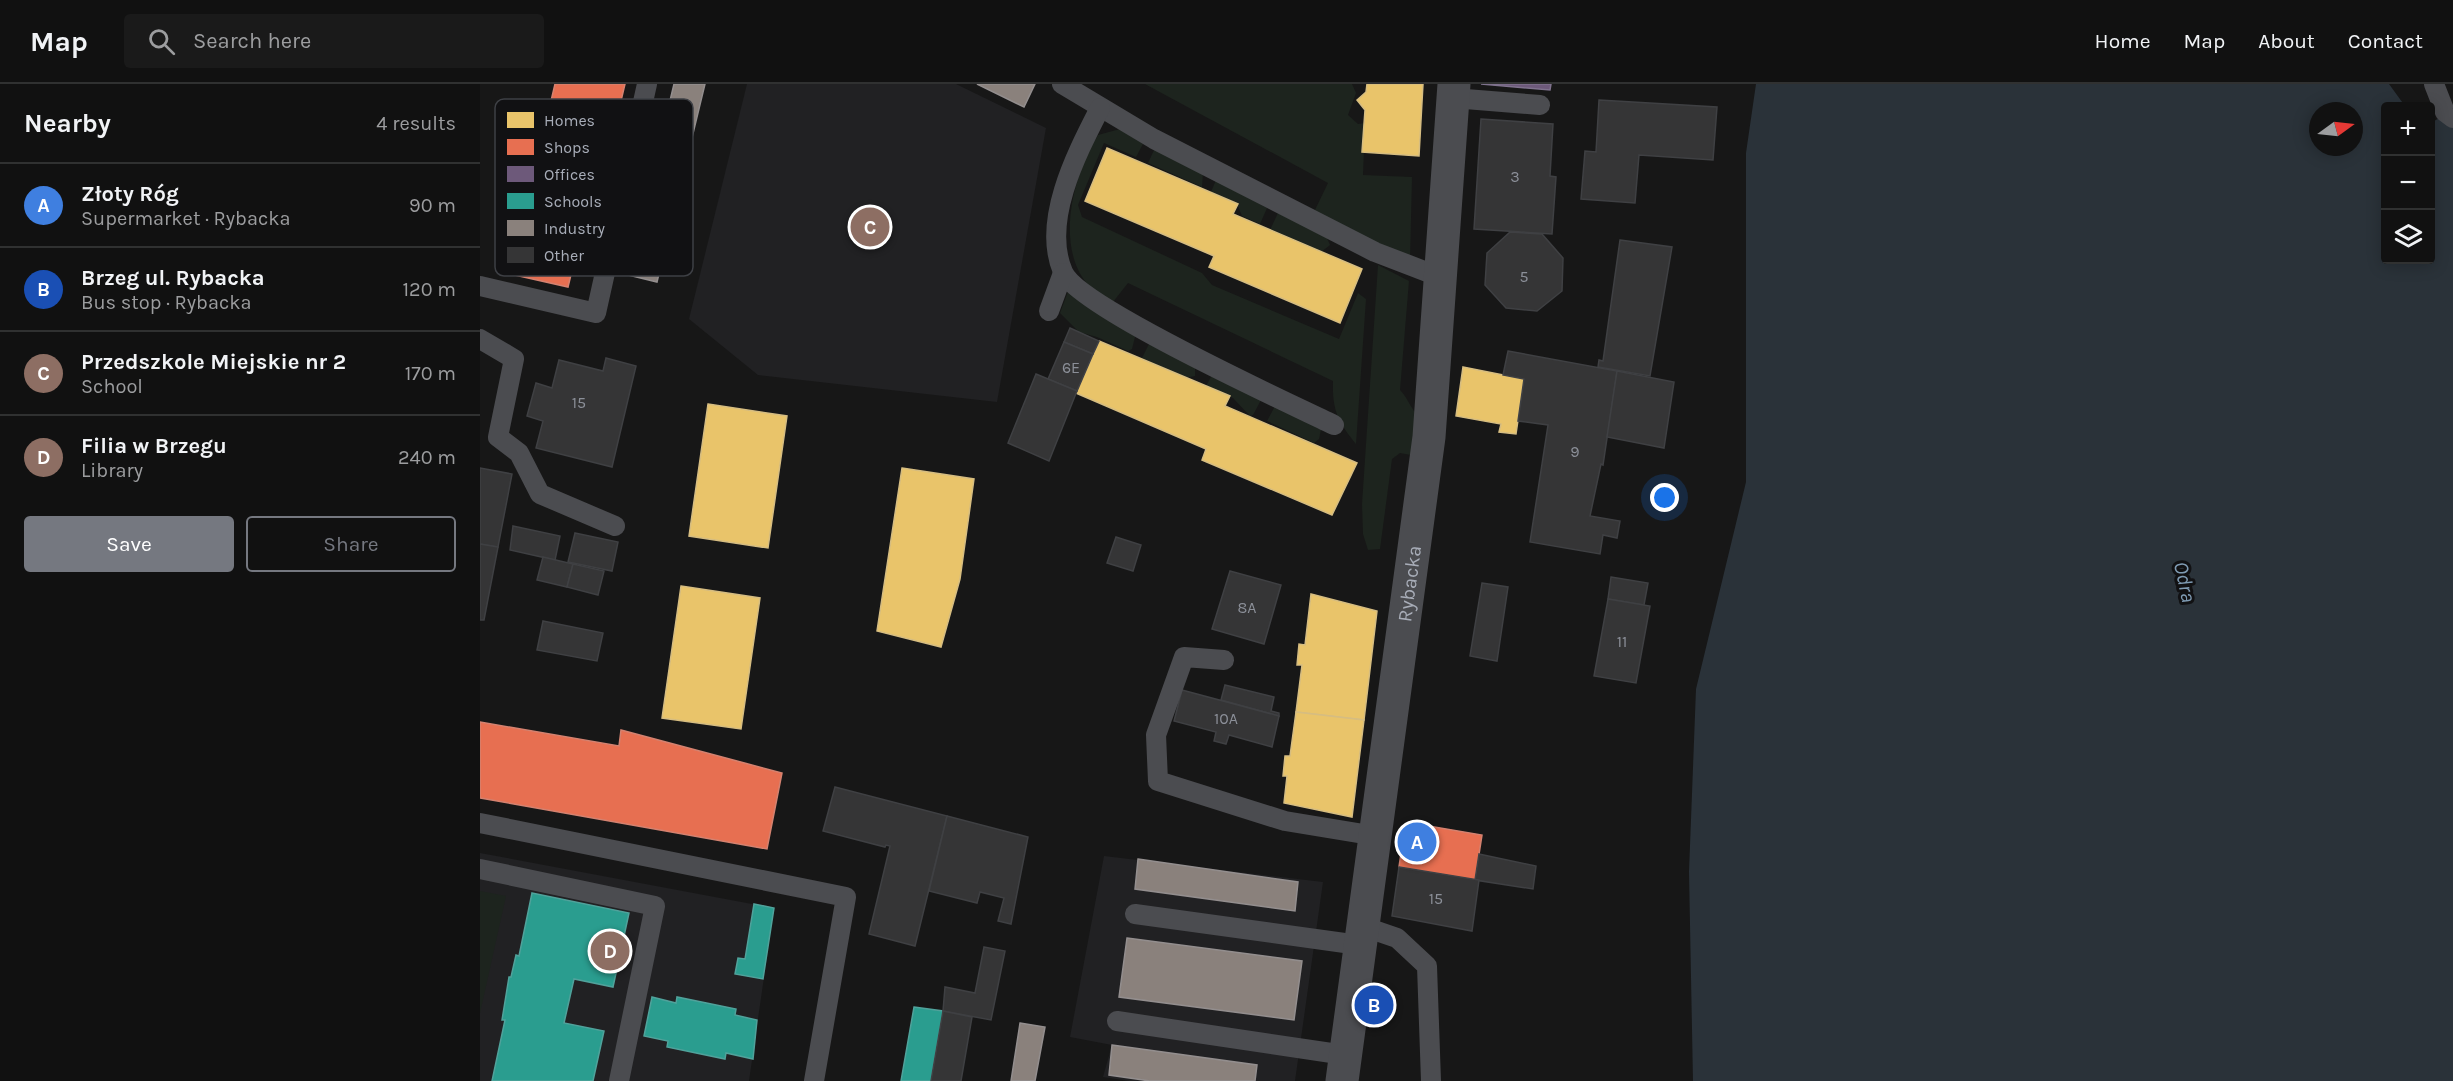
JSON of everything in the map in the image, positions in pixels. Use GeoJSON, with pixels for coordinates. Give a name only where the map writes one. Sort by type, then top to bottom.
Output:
{"type":"FeatureCollection","features":[{"type":"Feature","properties":{"kind":"street","name":"Rybacka"},"geometry":{"type":"LineString","coordinates":[[1343,1068],[1429,437],[1454,91]]}},
{"type":"Feature","properties":{"kind":"lane"},"geometry":{"type":"LineString","coordinates":[[644,99],[647,84]]}},
{"type":"Feature","properties":{"kind":"lane"},"geometry":{"type":"LineString","coordinates":[[1062,84],[1100,108],[1375,252],[1440,277]]}},
{"type":"Feature","properties":{"kind":"lane"},"geometry":{"type":"LineString","coordinates":[[2434,84],[2445,112],[2453,118]]}},
{"type":"Feature","properties":{"kind":"lane"},"geometry":{"type":"LineString","coordinates":[[1454,91],[1540,105]]}},
{"type":"Feature","properties":{"kind":"lane"},"geometry":{"type":"LineString","coordinates":[[1100,108],[1083,141],[1061,195],[1057,244],[1063,273],[1079,291],[1121,318],[1334,425]]}},
{"type":"Feature","properties":{"kind":"lane"},"geometry":{"type":"LineString","coordinates":[[1049,311],[1063,273]]}},
{"type":"Feature","properties":{"kind":"lane"},"geometry":{"type":"LineString","coordinates":[[480,286],[596,313],[604,276]]}},
{"type":"Feature","properties":{"kind":"lane"},"geometry":{"type":"LineString","coordinates":[[480,339],[514,359],[489,438],[519,453],[540,494],[615,525]]}},
{"type":"Feature","properties":{"kind":"lane"},"geometry":{"type":"LineString","coordinates":[[1224,660],[1184,657],[1156,735],[1158,781],[1285,821],[1376,836]]}},
{"type":"Feature","properties":{"kind":"lane"},"geometry":{"type":"LineString","coordinates":[[480,823],[846,897],[814,1081]]}},
{"type":"Feature","properties":{"kind":"lane"},"geometry":{"type":"LineString","coordinates":[[480,869],[655,906],[619,1081]]}},
{"type":"Feature","properties":{"kind":"lane"},"geometry":{"type":"LineString","coordinates":[[1135,914],[1397,938],[1427,966],[1431,1081]]}},
{"type":"Feature","properties":{"kind":"lane"},"geometry":{"type":"LineString","coordinates":[[1117,1021],[1343,1068]]}},
{"type":"Feature","properties":{"kind":"shaded area"},"geometry":{"type":"Polygon","coordinates":[[[747,84],[956,84],[1046,128],[997,402],[758,375],[689,319],[747,84]]]}},
{"type":"Feature","properties":{"kind":"shaded area"},"geometry":{"type":"Polygon","coordinates":[[[1145,84],[1352,84],[1356,93],[1348,115],[1358,124],[1365,123],[1363,175],[1412,177],[1410,260],[1314,212],[1328,183],[1145,84]]]}},
{"type":"Feature","properties":{"kind":"shaded area"},"geometry":{"type":"Polygon","coordinates":[[[1120,129],[1143,144],[1136,157],[1104,143],[1078,205],[1082,217],[1202,273],[1212,285],[1339,339],[1358,293],[1366,299],[1356,444],[1337,415],[1333,381],[1128,283],[1113,302],[1092,289],[1079,272],[1072,250],[1070,226],[1072,202],[1079,177],[1098,135],[1120,129]]]}},
{"type":"Feature","properties":{"kind":"shaded area"},"geometry":{"type":"Polygon","coordinates":[[[1155,148],[1203,173],[1202,187],[1148,163],[1155,148]]]}},
{"type":"Feature","properties":{"kind":"shaded area"},"geometry":{"type":"Polygon","coordinates":[[[1216,180],[1267,208],[1260,224],[1242,216],[1237,204],[1211,192],[1216,180]]]}},
{"type":"Feature","properties":{"kind":"shaded area"},"geometry":{"type":"Polygon","coordinates":[[[1278,213],[1327,238],[1330,245],[1321,252],[1270,230],[1278,213]]]}},
{"type":"Feature","properties":{"kind":"shaded area"},"geometry":{"type":"Polygon","coordinates":[[[1378,265],[1409,281],[1400,390],[1420,417],[1416,456],[1400,453],[1392,459],[1380,549],[1368,550],[1363,534],[1362,504],[1378,265]]]}},
{"type":"Feature","properties":{"kind":"shaded area"},"geometry":{"type":"Polygon","coordinates":[[[1069,289],[1136,333],[1132,349],[1128,351],[1097,337],[1079,332],[1060,313],[1069,289]]]}},
{"type":"Feature","properties":{"kind":"shaded area"},"geometry":{"type":"Polygon","coordinates":[[[1149,344],[1195,367],[1195,376],[1185,378],[1142,358],[1149,344]]]}},
{"type":"Feature","properties":{"kind":"shaded area"},"geometry":{"type":"Polygon","coordinates":[[[1212,375],[1261,400],[1253,415],[1250,416],[1233,398],[1206,386],[1212,375]]]}},
{"type":"Feature","properties":{"kind":"shaded area"},"geometry":{"type":"Polygon","coordinates":[[[1275,406],[1321,430],[1319,439],[1314,443],[1267,421],[1275,406]]]}},
{"type":"Feature","properties":{"kind":"shaded area"},"geometry":{"type":"Polygon","coordinates":[[[480,853],[774,908],[749,1081],[480,1081],[480,853]]]}},
{"type":"Feature","properties":{"kind":"shaded area"},"geometry":{"type":"Polygon","coordinates":[[[1104,856],[1323,882],[1295,1081],[1129,1081],[1103,1077],[1112,1045],[1070,1037],[1104,856]]]}},
{"type":"Feature","properties":{"kind":"shaded area"},"geometry":{"type":"Polygon","coordinates":[[[480,891],[506,896],[480,1013],[480,891]]]}},
{"type":"Feature","properties":{"kind":"water","name":"Odra"},"geometry":{"type":"Polygon","coordinates":[[[1756,84],[2389,84],[2402,102],[2381,102],[2381,264],[2435,264],[2435,121],[2444,115],[2453,124],[2453,1081],[1693,1081],[1689,872],[1696,689],[1746,482],[1746,153],[1756,84]]]}},
{"type":"Feature","properties":{"kind":"building: Homes"},"geometry":{"type":"Polygon","coordinates":[[[1367,84],[1423,84],[1419,156],[1362,152],[1365,110],[1357,100],[1366,92],[1367,84]]]}},
{"type":"Feature","properties":{"kind":"building: Homes"},"geometry":{"type":"Polygon","coordinates":[[[1107,148],[1238,204],[1233,214],[1362,269],[1340,323],[1209,267],[1214,256],[1085,201],[1107,148]]]}},
{"type":"Feature","properties":{"kind":"building: Homes"},"geometry":{"type":"Polygon","coordinates":[[[1099,341],[1230,396],[1225,406],[1357,463],[1332,515],[1202,460],[1206,449],[1076,393],[1099,341]]]}},
{"type":"Feature","properties":{"kind":"building: Homes"},"geometry":{"type":"Polygon","coordinates":[[[1463,367],[1524,379],[1516,434],[1499,432],[1501,424],[1456,416],[1463,367]]]}},
{"type":"Feature","properties":{"kind":"building: Homes"},"geometry":{"type":"Polygon","coordinates":[[[708,404],[787,416],[768,548],[689,536],[708,404]]]}},
{"type":"Feature","properties":{"kind":"building: Homes"},"geometry":{"type":"Polygon","coordinates":[[[902,468],[974,479],[960,579],[941,647],[877,631],[902,468]]]}},
{"type":"Feature","properties":{"kind":"building: Homes"},"geometry":{"type":"Polygon","coordinates":[[[681,586],[760,598],[741,729],[662,718],[681,586]]]}},
{"type":"Feature","properties":{"kind":"building: Homes"},"geometry":{"type":"Polygon","coordinates":[[[1311,594],[1377,611],[1364,720],[1296,712],[1302,665],[1297,665],[1299,644],[1305,645],[1311,594]]]}},
{"type":"Feature","properties":{"kind":"building: Homes"},"geometry":{"type":"Polygon","coordinates":[[[1296,712],[1364,720],[1352,817],[1284,803],[1287,776],[1283,776],[1285,756],[1290,756],[1296,712]]]}},
{"type":"Feature","properties":{"kind":"building: Shops"},"geometry":{"type":"Polygon","coordinates":[[[555,84],[625,84],[621,99],[551,99],[555,84]]]}},
{"type":"Feature","properties":{"kind":"building: Shops"},"geometry":{"type":"Polygon","coordinates":[[[519,276],[571,276],[568,287],[519,276]]]}},
{"type":"Feature","properties":{"kind":"building: Shops"},"geometry":{"type":"Polygon","coordinates":[[[480,722],[619,746],[621,730],[782,773],[767,849],[480,798],[480,722]]]}},
{"type":"Feature","properties":{"kind":"building: Shops"},"geometry":{"type":"Polygon","coordinates":[[[1405,826],[1428,828],[1429,826],[1482,835],[1475,880],[1399,867],[1405,826]]]}},
{"type":"Feature","properties":{"kind":"building: Offices"},"geometry":{"type":"Polygon","coordinates":[[[1481,84],[1551,84],[1550,90],[1481,84]]]}},
{"type":"Feature","properties":{"kind":"building: Schools"},"geometry":{"type":"Polygon","coordinates":[[[532,893],[629,913],[613,987],[574,979],[564,1023],[604,1031],[593,1081],[492,1081],[505,1020],[502,1020],[509,977],[511,977],[516,955],[519,956],[532,893]]]}},
{"type":"Feature","properties":{"kind":"building: Schools"},"geometry":{"type":"Polygon","coordinates":[[[754,904],[774,908],[763,979],[735,974],[738,958],[745,959],[754,904]]]}},
{"type":"Feature","properties":{"kind":"building: Schools"},"geometry":{"type":"Polygon","coordinates":[[[652,997],[676,1003],[677,997],[736,1009],[735,1015],[757,1020],[753,1059],[726,1053],[725,1059],[667,1047],[668,1041],[644,1036],[652,997]]]}},
{"type":"Feature","properties":{"kind":"building: Schools"},"geometry":{"type":"Polygon","coordinates":[[[914,1007],[943,1011],[931,1081],[901,1081],[914,1007]]]}},
{"type":"Feature","properties":{"kind":"building: Industry"},"geometry":{"type":"Polygon","coordinates":[[[674,84],[705,84],[693,134],[693,99],[670,99],[674,84]]]}},
{"type":"Feature","properties":{"kind":"building: Industry"},"geometry":{"type":"Polygon","coordinates":[[[977,84],[1035,84],[1024,107],[977,84]]]}},
{"type":"Feature","properties":{"kind":"building: Industry"},"geometry":{"type":"Polygon","coordinates":[[[632,276],[658,276],[657,282],[632,276]]]}},
{"type":"Feature","properties":{"kind":"building: Industry"},"geometry":{"type":"Polygon","coordinates":[[[1138,859],[1298,882],[1295,911],[1135,889],[1138,859]]]}},
{"type":"Feature","properties":{"kind":"building: Industry"},"geometry":{"type":"Polygon","coordinates":[[[1127,938],[1302,961],[1294,1020],[1119,997],[1127,938]]]}},
{"type":"Feature","properties":{"kind":"building: Industry"},"geometry":{"type":"Polygon","coordinates":[[[1020,1023],[1045,1027],[1035,1081],[1011,1081],[1020,1023]]]}},
{"type":"Feature","properties":{"kind":"building: Industry"},"geometry":{"type":"Polygon","coordinates":[[[1112,1045],[1257,1065],[1255,1081],[1150,1081],[1109,1075],[1112,1045]]]}},
{"type":"Feature","properties":{"kind":"building: Other"},"geometry":{"type":"Polygon","coordinates":[[[1599,100],[1717,107],[1713,160],[1639,155],[1635,203],[1581,199],[1585,151],[1596,152],[1599,100]]]}},
{"type":"Feature","properties":{"kind":"building: Other"},"geometry":{"type":"Polygon","coordinates":[[[1481,119],[1553,124],[1550,176],[1556,177],[1552,234],[1474,229],[1481,119]]]}},
{"type":"Feature","properties":{"kind":"building: Other"},"geometry":{"type":"Polygon","coordinates":[[[1510,232],[1542,234],[1563,258],[1562,291],[1537,311],[1506,308],[1485,285],[1487,253],[1510,232]]]}},
{"type":"Feature","properties":{"kind":"building: Other"},"geometry":{"type":"Polygon","coordinates":[[[1620,240],[1672,247],[1650,376],[1598,367],[1599,360],[1603,361],[1620,240]]]}},
{"type":"Feature","properties":{"kind":"building: Other"},"geometry":{"type":"Polygon","coordinates":[[[1070,328],[1099,341],[1093,354],[1064,342],[1070,328]]]}},
{"type":"Feature","properties":{"kind":"building: Other"},"geometry":{"type":"Polygon","coordinates":[[[1064,342],[1093,354],[1077,391],[1048,379],[1064,342]]]}},
{"type":"Feature","properties":{"kind":"building: Other"},"geometry":{"type":"Polygon","coordinates":[[[1508,351],[1617,371],[1603,465],[1601,464],[1590,516],[1620,521],[1617,538],[1603,535],[1600,554],[1530,542],[1548,425],[1518,421],[1524,379],[1503,375],[1508,351]]]}},
{"type":"Feature","properties":{"kind":"building: Other"},"geometry":{"type":"Polygon","coordinates":[[[606,358],[636,366],[612,467],[536,448],[543,421],[527,416],[536,383],[552,388],[559,360],[603,371],[606,358]]]}},
{"type":"Feature","properties":{"kind":"building: Other"},"geometry":{"type":"Polygon","coordinates":[[[1617,371],[1674,382],[1664,448],[1607,437],[1617,371]]]}},
{"type":"Feature","properties":{"kind":"building: Other"},"geometry":{"type":"Polygon","coordinates":[[[1036,374],[1077,391],[1049,461],[1008,443],[1036,374]]]}},
{"type":"Feature","properties":{"kind":"building: Other"},"geometry":{"type":"Polygon","coordinates":[[[480,468],[512,474],[498,547],[480,544],[480,468]]]}},
{"type":"Feature","properties":{"kind":"building: Other"},"geometry":{"type":"Polygon","coordinates":[[[513,526],[560,536],[555,560],[510,550],[513,526]]]}},
{"type":"Feature","properties":{"kind":"building: Other"},"geometry":{"type":"Polygon","coordinates":[[[575,533],[618,542],[612,571],[568,562],[575,533]]]}},
{"type":"Feature","properties":{"kind":"building: Other"},"geometry":{"type":"Polygon","coordinates":[[[1116,537],[1141,545],[1133,571],[1107,563],[1116,537]]]}},
{"type":"Feature","properties":{"kind":"building: Other"},"geometry":{"type":"Polygon","coordinates":[[[480,544],[498,547],[484,620],[480,620],[480,544]]]}},
{"type":"Feature","properties":{"kind":"building: Other"},"geometry":{"type":"Polygon","coordinates":[[[543,557],[573,564],[567,587],[537,580],[543,557]]]}},
{"type":"Feature","properties":{"kind":"building: Other"},"geometry":{"type":"Polygon","coordinates":[[[573,564],[604,571],[598,595],[567,587],[573,564]]]}},
{"type":"Feature","properties":{"kind":"building: Other"},"geometry":{"type":"Polygon","coordinates":[[[1230,571],[1281,585],[1264,644],[1212,629],[1230,571]]]}},
{"type":"Feature","properties":{"kind":"building: Other"},"geometry":{"type":"Polygon","coordinates":[[[1611,577],[1648,583],[1644,605],[1608,599],[1611,577]]]}},
{"type":"Feature","properties":{"kind":"building: Other"},"geometry":{"type":"Polygon","coordinates":[[[1482,583],[1508,587],[1497,661],[1470,656],[1482,583]]]}},
{"type":"Feature","properties":{"kind":"building: Other"},"geometry":{"type":"Polygon","coordinates":[[[1608,599],[1650,606],[1636,683],[1594,676],[1608,599]]]}},
{"type":"Feature","properties":{"kind":"building: Other"},"geometry":{"type":"Polygon","coordinates":[[[543,621],[603,633],[597,661],[537,650],[543,621]]]}},
{"type":"Feature","properties":{"kind":"building: Other"},"geometry":{"type":"Polygon","coordinates":[[[1225,685],[1274,697],[1271,711],[1279,713],[1279,716],[1221,700],[1225,685]]]}},
{"type":"Feature","properties":{"kind":"building: Other"},"geometry":{"type":"Polygon","coordinates":[[[1182,690],[1279,716],[1272,747],[1229,735],[1226,744],[1214,741],[1216,732],[1174,721],[1182,690]]]}},
{"type":"Feature","properties":{"kind":"building: Other"},"geometry":{"type":"Polygon","coordinates":[[[835,787],[947,816],[915,946],[869,934],[890,846],[885,847],[823,831],[835,787]]]}},
{"type":"Feature","properties":{"kind":"building: Other"},"geometry":{"type":"Polygon","coordinates":[[[947,816],[1028,837],[1011,924],[998,921],[1004,898],[980,892],[977,903],[929,891],[947,816]]]}},
{"type":"Feature","properties":{"kind":"building: Other"},"geometry":{"type":"Polygon","coordinates":[[[1479,854],[1536,866],[1533,889],[1475,880],[1479,854]]]}},
{"type":"Feature","properties":{"kind":"building: Other"},"geometry":{"type":"Polygon","coordinates":[[[1399,867],[1479,880],[1472,931],[1392,916],[1399,867]]]}},
{"type":"Feature","properties":{"kind":"building: Other"},"geometry":{"type":"Polygon","coordinates":[[[984,947],[1005,951],[991,1020],[943,1011],[945,987],[975,993],[984,947]]]}},
{"type":"Feature","properties":{"kind":"building: Other"},"geometry":{"type":"Polygon","coordinates":[[[943,1011],[972,1017],[961,1081],[931,1081],[943,1011]]]}},
{"type":"Feature","properties":{"kind":"place","name":"Przedszkole Miejskie nr 2"},"geometry":{"type":"Point","coordinates":[870,227]}},
{"type":"Feature","properties":{"kind":"place","name":"Złoty Róg"},"geometry":{"type":"Point","coordinates":[1417,842]}},
{"type":"Feature","properties":{"kind":"place","name":"Filia w Brzegu"},"geometry":{"type":"Point","coordinates":[610,951]}},
{"type":"Feature","properties":{"kind":"place","name":"Brzeg ul. Rybacka"},"geometry":{"type":"Point","coordinates":[1374,1005]}}]}
